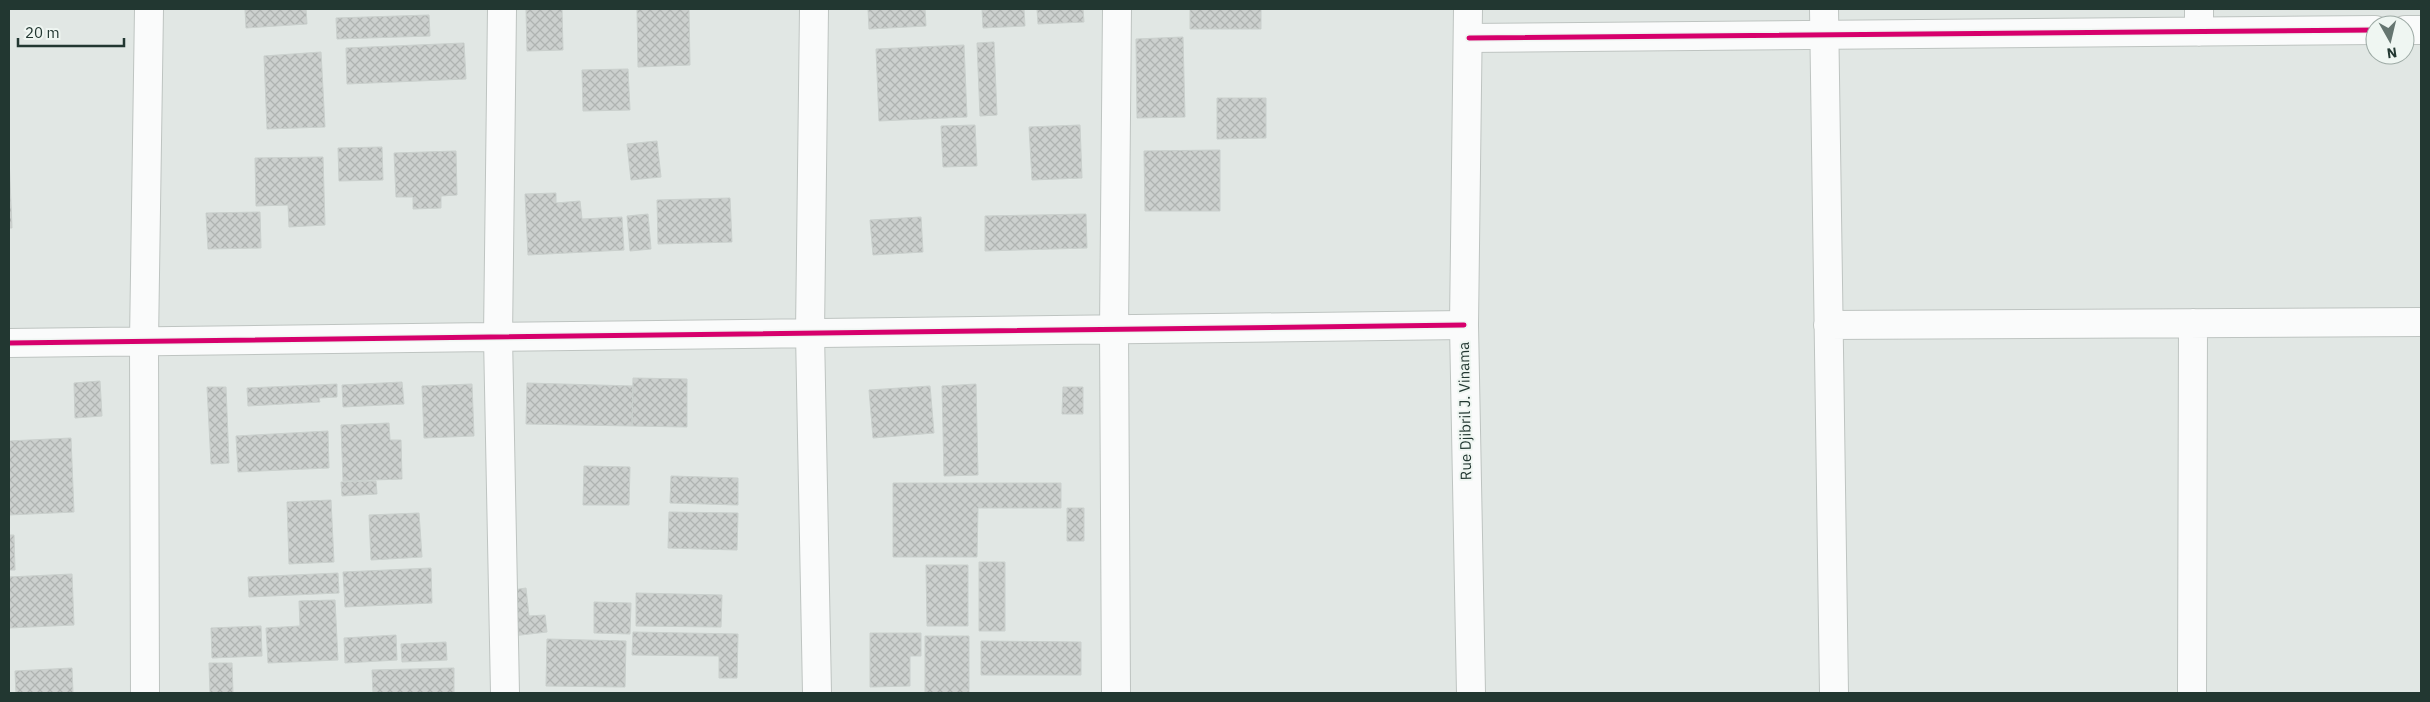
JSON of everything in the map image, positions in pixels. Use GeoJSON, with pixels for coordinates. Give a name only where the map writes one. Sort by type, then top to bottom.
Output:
{"type":"FeatureCollection","features":[{"type":"Feature","properties":{"kind":"street"},"geometry":{"type":"LineString","coordinates":[[145,693],[144,341],[149,9]]}},
{"type":"Feature","properties":{"kind":"street"},"geometry":{"type":"LineString","coordinates":[[502,9],[498,337],[506,693]]}},
{"type":"Feature","properties":{"kind":"street"},"geometry":{"type":"LineString","coordinates":[[814,9],[810,333],[817,693]]}},
{"type":"Feature","properties":{"kind":"street"},"geometry":{"type":"LineString","coordinates":[[1116,693],[1114,329],[1117,9]]}},
{"type":"Feature","properties":{"kind":"street","name":"Rue Djibril J. Vinama"},"geometry":{"type":"LineString","coordinates":[[1468,9],[1464,325],[1470,693]]}},
{"type":"Feature","properties":{"kind":"street"},"geometry":{"type":"LineString","coordinates":[[1468,38],[1824,22],[2199,20],[2365,29]]}},
{"type":"Feature","properties":{"kind":"street"},"geometry":{"type":"LineString","coordinates":[[1824,22],[1834,693]]}},
{"type":"Feature","properties":{"kind":"street"},"geometry":{"type":"LineString","coordinates":[[1828,325],[2421,322]]}},
{"type":"Feature","properties":{"kind":"street"},"geometry":{"type":"LineString","coordinates":[[2192,693],[2193,323]]}},
{"type":"Feature","properties":{"kind":"street"},"geometry":{"type":"LineString","coordinates":[[9,343],[1464,325]]}},
{"type":"Feature","properties":{"kind":"building"},"geometry":{"type":"Polygon","coordinates":[[[245,9],[306,9],[307,24],[246,28],[245,9]]]}},
{"type":"Feature","properties":{"kind":"building"},"geometry":{"type":"Polygon","coordinates":[[[526,9],[562,9],[563,50],[527,51],[526,9]]]}},
{"type":"Feature","properties":{"kind":"building"},"geometry":{"type":"Polygon","coordinates":[[[637,9],[689,9],[690,65],[638,67],[637,9]]]}},
{"type":"Feature","properties":{"kind":"building"},"geometry":{"type":"Polygon","coordinates":[[[868,9],[925,9],[926,26],[869,29],[868,9]]]}},
{"type":"Feature","properties":{"kind":"building"},"geometry":{"type":"Polygon","coordinates":[[[982,9],[1024,9],[1025,26],[983,28],[982,9]]]}},
{"type":"Feature","properties":{"kind":"building"},"geometry":{"type":"Polygon","coordinates":[[[1037,9],[1083,9],[1084,22],[1038,24],[1037,9]]]}},
{"type":"Feature","properties":{"kind":"building"},"geometry":{"type":"Polygon","coordinates":[[[1190,9],[1261,9],[1261,29],[1190,29],[1190,9]]]}},
{"type":"Feature","properties":{"kind":"building"},"geometry":{"type":"Polygon","coordinates":[[[429,15],[430,36],[337,39],[336,18],[429,15]]]}},
{"type":"Feature","properties":{"kind":"building"},"geometry":{"type":"Polygon","coordinates":[[[1183,37],[1185,117],[1137,118],[1136,39],[1183,37]]]}},
{"type":"Feature","properties":{"kind":"building"},"geometry":{"type":"Polygon","coordinates":[[[994,42],[997,115],[980,116],[977,43],[994,42]]]}},
{"type":"Feature","properties":{"kind":"building"},"geometry":{"type":"Polygon","coordinates":[[[464,43],[466,79],[347,84],[346,48],[464,43]]]}},
{"type":"Feature","properties":{"kind":"building"},"geometry":{"type":"Polygon","coordinates":[[[964,45],[967,117],[879,121],[876,49],[964,45]]]}},
{"type":"Feature","properties":{"kind":"building"},"geometry":{"type":"Polygon","coordinates":[[[321,52],[325,127],[267,129],[264,56],[321,52]]]}},
{"type":"Feature","properties":{"kind":"building"},"geometry":{"type":"Polygon","coordinates":[[[628,69],[630,110],[583,111],[582,70],[628,69]]]}},
{"type":"Feature","properties":{"kind":"building"},"geometry":{"type":"Polygon","coordinates":[[[1217,98],[1266,98],[1266,138],[1217,139],[1217,98]]]}},
{"type":"Feature","properties":{"kind":"building"},"geometry":{"type":"Polygon","coordinates":[[[975,125],[977,166],[943,167],[941,126],[975,125]]]}},
{"type":"Feature","properties":{"kind":"building"},"geometry":{"type":"Polygon","coordinates":[[[1080,125],[1082,178],[1032,180],[1029,127],[1080,125]]]}},
{"type":"Feature","properties":{"kind":"building"},"geometry":{"type":"Polygon","coordinates":[[[657,141],[661,177],[631,180],[627,144],[657,141]]]}},
{"type":"Feature","properties":{"kind":"building"},"geometry":{"type":"Polygon","coordinates":[[[382,147],[383,180],[339,181],[338,148],[382,147]]]}},
{"type":"Feature","properties":{"kind":"building"},"geometry":{"type":"Polygon","coordinates":[[[1220,150],[1220,211],[1145,211],[1144,151],[1220,150]]]}},
{"type":"Feature","properties":{"kind":"building"},"geometry":{"type":"Polygon","coordinates":[[[456,151],[457,195],[441,196],[441,208],[413,209],[413,197],[396,197],[394,153],[456,151]]]}},
{"type":"Feature","properties":{"kind":"building"},"geometry":{"type":"Polygon","coordinates":[[[9,157],[12,228],[9,228],[9,157]]]}},
{"type":"Feature","properties":{"kind":"building"},"geometry":{"type":"Polygon","coordinates":[[[323,157],[325,225],[289,227],[288,205],[256,206],[255,158],[323,157]]]}},
{"type":"Feature","properties":{"kind":"building"},"geometry":{"type":"Polygon","coordinates":[[[556,193],[556,203],[580,201],[582,219],[622,217],[624,250],[528,255],[525,194],[556,193]]]}},
{"type":"Feature","properties":{"kind":"building"},"geometry":{"type":"Polygon","coordinates":[[[730,198],[732,242],[658,244],[657,200],[730,198]]]}},
{"type":"Feature","properties":{"kind":"building"},"geometry":{"type":"Polygon","coordinates":[[[260,212],[261,248],[208,249],[206,213],[260,212]]]}},
{"type":"Feature","properties":{"kind":"building"},"geometry":{"type":"Polygon","coordinates":[[[648,214],[651,249],[630,251],[627,216],[648,214]]]}},
{"type":"Feature","properties":{"kind":"building"},"geometry":{"type":"Polygon","coordinates":[[[1086,214],[1087,248],[985,251],[985,216],[1086,214]]]}},
{"type":"Feature","properties":{"kind":"building"},"geometry":{"type":"Polygon","coordinates":[[[921,217],[923,252],[873,255],[870,220],[921,217]]]}},
{"type":"Feature","properties":{"kind":"building"},"geometry":{"type":"Polygon","coordinates":[[[633,378],[687,379],[687,427],[632,426],[633,378]]]}},
{"type":"Feature","properties":{"kind":"building"},"geometry":{"type":"Polygon","coordinates":[[[100,381],[102,416],[75,418],[74,383],[100,381]]]}},
{"type":"Feature","properties":{"kind":"building"},"geometry":{"type":"Polygon","coordinates":[[[402,382],[404,404],[343,407],[342,385],[402,382]]]}},
{"type":"Feature","properties":{"kind":"building"},"geometry":{"type":"Polygon","coordinates":[[[527,383],[633,386],[632,426],[526,424],[527,383]]]}},
{"type":"Feature","properties":{"kind":"building"},"geometry":{"type":"Polygon","coordinates":[[[337,384],[337,397],[319,398],[320,402],[248,406],[247,388],[337,384]]]}},
{"type":"Feature","properties":{"kind":"building"},"geometry":{"type":"Polygon","coordinates":[[[472,384],[474,436],[424,438],[422,386],[472,384]]]}},
{"type":"Feature","properties":{"kind":"building"},"geometry":{"type":"Polygon","coordinates":[[[976,384],[978,475],[944,476],[942,386],[976,384]]]}},
{"type":"Feature","properties":{"kind":"building"},"geometry":{"type":"Polygon","coordinates":[[[930,386],[934,433],[873,438],[869,390],[930,386]]]}},
{"type":"Feature","properties":{"kind":"building"},"geometry":{"type":"Polygon","coordinates":[[[207,387],[226,387],[229,463],[211,464],[207,387]]]}},
{"type":"Feature","properties":{"kind":"building"},"geometry":{"type":"Polygon","coordinates":[[[1063,387],[1083,387],[1083,414],[1062,414],[1063,387]]]}},
{"type":"Feature","properties":{"kind":"building"},"geometry":{"type":"Polygon","coordinates":[[[389,423],[390,440],[401,440],[402,479],[343,481],[341,425],[389,423]]]}},
{"type":"Feature","properties":{"kind":"building"},"geometry":{"type":"Polygon","coordinates":[[[328,431],[329,468],[238,472],[236,436],[328,431]]]}},
{"type":"Feature","properties":{"kind":"building"},"geometry":{"type":"Polygon","coordinates":[[[71,438],[74,512],[9,515],[9,441],[71,438]]]}},
{"type":"Feature","properties":{"kind":"building"},"geometry":{"type":"Polygon","coordinates":[[[584,466],[630,467],[629,505],[583,505],[584,466]]]}},
{"type":"Feature","properties":{"kind":"building"},"geometry":{"type":"Polygon","coordinates":[[[671,476],[738,478],[738,505],[670,503],[671,476]]]}},
{"type":"Feature","properties":{"kind":"building"},"geometry":{"type":"Polygon","coordinates":[[[376,481],[377,494],[342,496],[341,482],[376,481]]]}},
{"type":"Feature","properties":{"kind":"building"},"geometry":{"type":"Polygon","coordinates":[[[893,483],[1061,483],[1061,508],[978,508],[977,557],[893,557],[893,483]]]}},
{"type":"Feature","properties":{"kind":"building"},"geometry":{"type":"Polygon","coordinates":[[[331,500],[334,562],[289,564],[287,502],[331,500]]]}},
{"type":"Feature","properties":{"kind":"building"},"geometry":{"type":"Polygon","coordinates":[[[1067,508],[1084,508],[1084,541],[1067,541],[1067,508]]]}},
{"type":"Feature","properties":{"kind":"building"},"geometry":{"type":"Polygon","coordinates":[[[669,512],[738,513],[737,550],[668,548],[669,512]]]}},
{"type":"Feature","properties":{"kind":"building"},"geometry":{"type":"Polygon","coordinates":[[[419,513],[422,557],[371,560],[369,515],[419,513]]]}},
{"type":"Feature","properties":{"kind":"building"},"geometry":{"type":"Polygon","coordinates":[[[9,535],[14,535],[15,570],[9,570],[9,535]]]}},
{"type":"Feature","properties":{"kind":"building"},"geometry":{"type":"Polygon","coordinates":[[[979,562],[1005,562],[1005,631],[979,631],[979,562]]]}},
{"type":"Feature","properties":{"kind":"building"},"geometry":{"type":"Polygon","coordinates":[[[926,565],[968,565],[968,626],[927,626],[926,565]]]}},
{"type":"Feature","properties":{"kind":"building"},"geometry":{"type":"Polygon","coordinates":[[[431,568],[432,603],[345,607],[343,572],[431,568]]]}},
{"type":"Feature","properties":{"kind":"building"},"geometry":{"type":"Polygon","coordinates":[[[338,573],[339,593],[249,597],[248,577],[338,573]]]}},
{"type":"Feature","properties":{"kind":"building"},"geometry":{"type":"Polygon","coordinates":[[[72,574],[74,625],[9,628],[9,577],[72,574]]]}},
{"type":"Feature","properties":{"kind":"building"},"geometry":{"type":"Polygon","coordinates":[[[526,588],[529,616],[545,615],[547,632],[512,636],[506,591],[526,588]]]}},
{"type":"Feature","properties":{"kind":"building"},"geometry":{"type":"Polygon","coordinates":[[[636,593],[722,595],[721,627],[636,626],[636,593]]]}},
{"type":"Feature","properties":{"kind":"building"},"geometry":{"type":"Polygon","coordinates":[[[335,600],[338,660],[268,663],[266,628],[300,626],[299,601],[335,600]]]}},
{"type":"Feature","properties":{"kind":"building"},"geometry":{"type":"Polygon","coordinates":[[[594,602],[631,603],[630,634],[594,633],[594,602]]]}},
{"type":"Feature","properties":{"kind":"building"},"geometry":{"type":"Polygon","coordinates":[[[261,626],[262,656],[212,658],[211,628],[261,626]]]}},
{"type":"Feature","properties":{"kind":"building"},"geometry":{"type":"Polygon","coordinates":[[[633,632],[738,634],[737,678],[719,678],[719,656],[632,655],[633,632]]]}},
{"type":"Feature","properties":{"kind":"building"},"geometry":{"type":"Polygon","coordinates":[[[870,633],[921,633],[921,656],[910,656],[910,686],[870,687],[870,633]]]}},
{"type":"Feature","properties":{"kind":"building"},"geometry":{"type":"Polygon","coordinates":[[[396,635],[397,660],[345,663],[344,638],[396,635]]]}},
{"type":"Feature","properties":{"kind":"building"},"geometry":{"type":"Polygon","coordinates":[[[925,636],[969,636],[969,693],[925,693],[925,636]]]}},
{"type":"Feature","properties":{"kind":"building"},"geometry":{"type":"Polygon","coordinates":[[[547,639],[626,641],[625,687],[546,686],[547,639]]]}},
{"type":"Feature","properties":{"kind":"building"},"geometry":{"type":"Polygon","coordinates":[[[981,641],[1081,642],[1081,675],[981,675],[981,641]]]}},
{"type":"Feature","properties":{"kind":"building"},"geometry":{"type":"Polygon","coordinates":[[[446,642],[447,660],[402,662],[401,644],[446,642]]]}},
{"type":"Feature","properties":{"kind":"building"},"geometry":{"type":"Polygon","coordinates":[[[209,663],[232,663],[233,693],[210,693],[209,663]]]}},
{"type":"Feature","properties":{"kind":"building"},"geometry":{"type":"Polygon","coordinates":[[[72,668],[73,693],[16,693],[15,671],[72,668]]]}},
{"type":"Feature","properties":{"kind":"building"},"geometry":{"type":"Polygon","coordinates":[[[454,668],[454,693],[373,693],[372,670],[454,668]]]}},
{"type":"Feature","properties":{"kind":"cycle path"},"geometry":{"type":"LineString","coordinates":[[1469,38],[2365,30]]}},
{"type":"Feature","properties":{"kind":"cycle path"},"geometry":{"type":"LineString","coordinates":[[9,343],[1464,325]]}}]}
